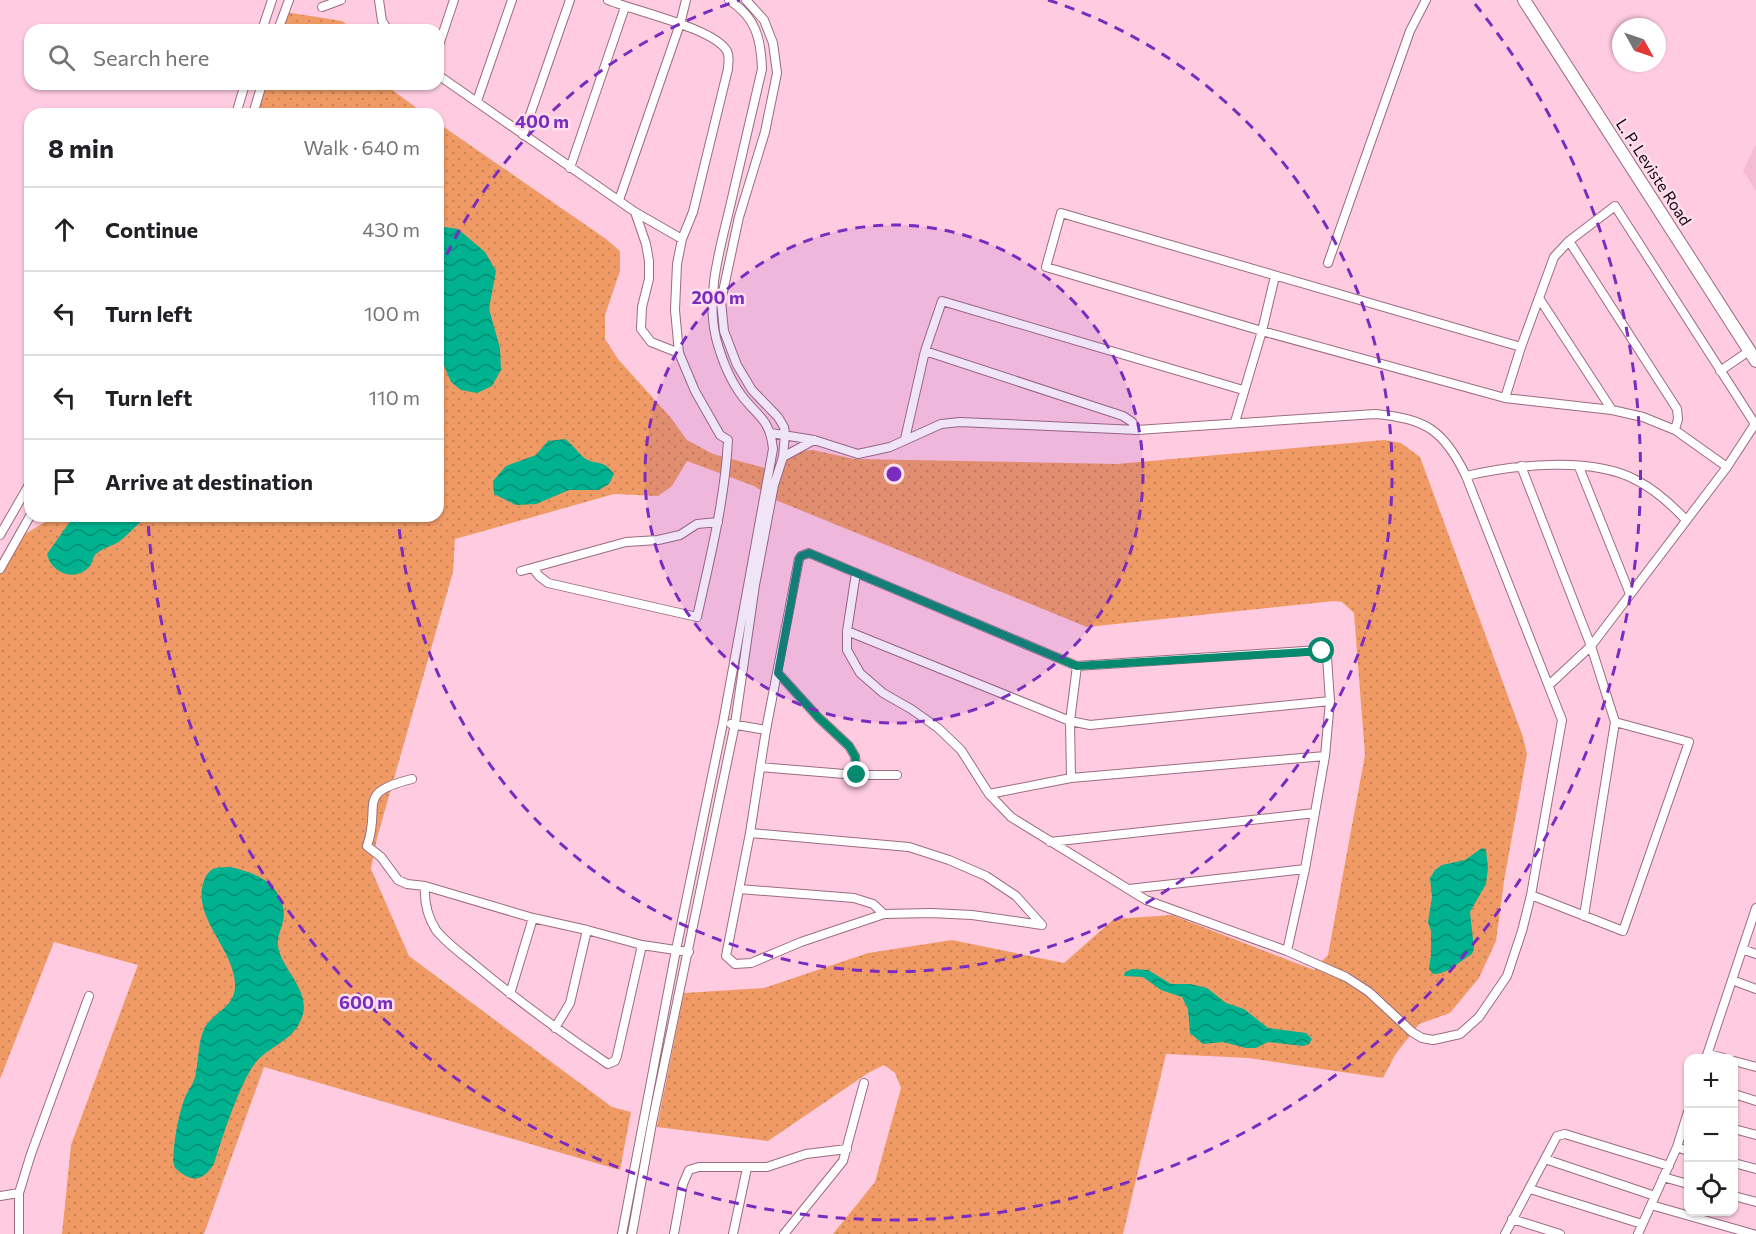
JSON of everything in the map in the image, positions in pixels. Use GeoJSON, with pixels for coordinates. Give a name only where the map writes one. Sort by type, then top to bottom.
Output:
{"type":"FeatureCollection","features":[{"type":"Feature","properties":{"kind":"main road","name":"L. P. Leviste Road"},"geometry":{"type":"LineString","coordinates":[[1524,0],[1753,356]]}},
{"type":"Feature","properties":{"kind":"street"},"geometry":{"type":"LineString","coordinates":[[264,24],[272,0]]}},
{"type":"Feature","properties":{"kind":"street"},"geometry":{"type":"LineString","coordinates":[[280,24],[289,0]]}},
{"type":"Feature","properties":{"kind":"street"},"geometry":{"type":"LineString","coordinates":[[322,7],[341,0]]}},
{"type":"Feature","properties":{"kind":"street"},"geometry":{"type":"LineString","coordinates":[[379,0],[384,24]]}},
{"type":"Feature","properties":{"kind":"street"},"geometry":{"type":"LineString","coordinates":[[444,30],[454,0]]}},
{"type":"Feature","properties":{"kind":"street"},"geometry":{"type":"LineString","coordinates":[[477,102],[512,0]]}},
{"type":"Feature","properties":{"kind":"street"},"geometry":{"type":"LineString","coordinates":[[523,135],[570,0]]}},
{"type":"Feature","properties":{"kind":"street"},"geometry":{"type":"LineString","coordinates":[[533,568],[548,583],[697,617],[718,522],[726,472],[728,440],[720,435],[695,391],[679,353],[675,310],[677,264],[682,239],[693,212],[728,69],[729,56],[722,44],[702,33],[608,0]]}},
{"type":"Feature","properties":{"kind":"street"},"geometry":{"type":"LineString","coordinates":[[619,200],[680,24],[686,0]]}},
{"type":"Feature","properties":{"kind":"street"},"geometry":{"type":"LineString","coordinates":[[622,1234],[676,950],[723,723],[773,449],[771,433],[757,411],[741,395],[731,377],[716,337],[713,317],[715,271],[762,69],[761,46],[754,25],[740,7],[729,0]]}},
{"type":"Feature","properties":{"kind":"street"},"geometry":{"type":"LineString","coordinates":[[632,1234],[652,1123],[735,724],[755,585],[774,485],[783,457],[784,427],[778,417],[752,390],[736,365],[724,330],[721,301],[739,217],[765,132],[777,73],[773,43],[764,20],[746,0]]}},
{"type":"Feature","properties":{"kind":"street"},"geometry":{"type":"LineString","coordinates":[[1328,263],[1410,31],[1426,0]]}},
{"type":"Feature","properties":{"kind":"street"},"geometry":{"type":"LineString","coordinates":[[570,168],[625,7]]}},
{"type":"Feature","properties":{"kind":"street"},"geometry":{"type":"LineString","coordinates":[[444,79],[635,212],[682,239]]}},
{"type":"Feature","properties":{"kind":"street"},"geometry":{"type":"LineString","coordinates":[[238,108],[243,90]]}},
{"type":"Feature","properties":{"kind":"street"},"geometry":{"type":"LineString","coordinates":[[255,108],[260,90]]}},
{"type":"Feature","properties":{"kind":"street"},"geometry":{"type":"LineString","coordinates":[[1505,398],[1554,257],[1569,241],[1615,206],[1755,424],[1727,467],[1591,646],[1549,685]]}},
{"type":"Feature","properties":{"kind":"street"},"geometry":{"type":"LineString","coordinates":[[635,212],[649,261],[649,279],[642,307],[641,329],[651,342],[679,353]]}},
{"type":"Feature","properties":{"kind":"street"},"geometry":{"type":"LineString","coordinates":[[1521,348],[1061,213],[1046,267],[1262,331],[1505,398],[1612,410],[1643,417],[1675,430],[1727,467]]}},
{"type":"Feature","properties":{"kind":"street"},"geometry":{"type":"LineString","coordinates":[[1569,241],[1677,408],[1678,419],[1675,430]]}},
{"type":"Feature","properties":{"kind":"street"},"geometry":{"type":"LineString","coordinates":[[1235,422],[1262,331],[1275,276]]}},
{"type":"Feature","properties":{"kind":"street"},"geometry":{"type":"LineString","coordinates":[[1539,298],[1612,410]]}},
{"type":"Feature","properties":{"kind":"street"},"geometry":{"type":"LineString","coordinates":[[905,439],[925,351],[942,301],[1243,390]]}},
{"type":"Feature","properties":{"kind":"street"},"geometry":{"type":"LineString","coordinates":[[925,351],[1123,416],[1132,422],[1137,430]]}},
{"type":"Feature","properties":{"kind":"street"},"geometry":{"type":"LineString","coordinates":[[1720,371],[1753,356]]}},
{"type":"Feature","properties":{"kind":"street"},"geometry":{"type":"LineString","coordinates":[[771,433],[814,440],[858,454],[890,447],[941,424],[960,422],[1137,430],[1375,414],[1402,416],[1420,422],[1439,435],[1455,452],[1466,476],[1562,720],[1531,895],[1508,976],[1479,1017],[1460,1034],[1433,1040],[1422,1038],[1412,1032],[1369,992],[1346,977],[1287,951],[1146,900],[1050,842],[1011,817],[989,794],[961,750],[938,728],[883,693],[860,673],[847,650],[847,631],[856,573]]}},
{"type":"Feature","properties":{"kind":"street"},"geometry":{"type":"LineString","coordinates":[[783,457],[814,440]]}},
{"type":"Feature","properties":{"kind":"street"},"geometry":{"type":"LineString","coordinates":[[1466,476],[1521,466],[1550,465],[1604,469],[1635,479],[1665,498],[1686,520]]}},
{"type":"Feature","properties":{"kind":"street"},"geometry":{"type":"LineString","coordinates":[[1521,466],[1591,646],[1615,722],[1584,916]]}},
{"type":"Feature","properties":{"kind":"street"},"geometry":{"type":"LineString","coordinates":[[1579,467],[1630,594]]}},
{"type":"Feature","properties":{"kind":"street"},"geometry":{"type":"LineString","coordinates":[[0,535],[24,493]]}},
{"type":"Feature","properties":{"kind":"street"},"geometry":{"type":"LineString","coordinates":[[0,569],[27,522]]}},
{"type":"Feature","properties":{"kind":"street"},"geometry":{"type":"LineString","coordinates":[[521,571],[626,542],[658,540],[680,535],[698,524],[718,522]]}},
{"type":"Feature","properties":{"kind":"street"},"geometry":{"type":"LineString","coordinates":[[750,833],[909,847],[949,860],[986,876],[1016,896],[1042,925],[972,915],[884,914],[801,942],[751,963],[735,964],[726,956],[799,559],[809,553],[1077,666],[1319,650],[1327,657],[1330,701],[1325,756],[1305,869],[1287,951]]}},
{"type":"Feature","properties":{"kind":"street"},"geometry":{"type":"LineString","coordinates":[[847,631],[1070,721],[1090,725],[1330,701]]}},
{"type":"Feature","properties":{"kind":"street"},"geometry":{"type":"LineString","coordinates":[[1071,778],[1070,721],[1077,666]]}},
{"type":"Feature","properties":{"kind":"street"},"geometry":{"type":"LineString","coordinates":[[778,673],[818,717],[849,746],[855,756],[857,775]]}},
{"type":"Feature","properties":{"kind":"street"},"geometry":{"type":"LineString","coordinates":[[1531,895],[1623,931],[1689,742],[1615,722]]}},
{"type":"Feature","properties":{"kind":"street"},"geometry":{"type":"LineString","coordinates":[[723,723],[766,729]]}},
{"type":"Feature","properties":{"kind":"street"},"geometry":{"type":"LineString","coordinates":[[989,794],[1071,778],[1325,756]]}},
{"type":"Feature","properties":{"kind":"street"},"geometry":{"type":"LineString","coordinates":[[760,767],[857,775],[897,775]]}},
{"type":"Feature","properties":{"kind":"street"},"geometry":{"type":"LineString","coordinates":[[412,779],[387,786],[377,795],[372,809],[372,834],[367,846],[381,857],[398,880],[533,918],[642,945],[688,952]]}},
{"type":"Feature","properties":{"kind":"street"},"geometry":{"type":"LineString","coordinates":[[1050,842],[1315,813]]}},
{"type":"Feature","properties":{"kind":"street"},"geometry":{"type":"LineString","coordinates":[[1129,889],[1305,869]]}},
{"type":"Feature","properties":{"kind":"street"},"geometry":{"type":"LineString","coordinates":[[425,886],[424,901],[429,917],[438,932],[510,994],[608,1064],[615,1061],[642,945]]}},
{"type":"Feature","properties":{"kind":"street"},"geometry":{"type":"LineString","coordinates":[[739,889],[854,898],[873,904],[884,914]]}},
{"type":"Feature","properties":{"kind":"street"},"geometry":{"type":"LineString","coordinates":[[1708,1054],[1755,914]]}},
{"type":"Feature","properties":{"kind":"street"},"geometry":{"type":"LineString","coordinates":[[510,994],[533,918]]}},
{"type":"Feature","properties":{"kind":"street"},"geometry":{"type":"LineString","coordinates":[[555,1028],[570,1004],[587,930]]}},
{"type":"Feature","properties":{"kind":"street"},"geometry":{"type":"LineString","coordinates":[[1742,949],[1756,954]]}},
{"type":"Feature","properties":{"kind":"street"},"geometry":{"type":"LineString","coordinates":[[1732,980],[1756,989]]}},
{"type":"Feature","properties":{"kind":"street"},"geometry":{"type":"LineString","coordinates":[[19,1234],[19,1193],[89,996]]}},
{"type":"Feature","properties":{"kind":"street"},"geometry":{"type":"LineString","coordinates":[[1738,1062],[1756,1067]]}},
{"type":"Feature","properties":{"kind":"street"},"geometry":{"type":"LineString","coordinates":[[784,1234],[843,1161],[864,1083]]}},
{"type":"Feature","properties":{"kind":"street"},"geometry":{"type":"LineString","coordinates":[[1738,1095],[1756,1101]]}},
{"type":"Feature","properties":{"kind":"street"},"geometry":{"type":"LineString","coordinates":[[1638,1234],[1677,1148],[1684,1127]]}},
{"type":"Feature","properties":{"kind":"street"},"geometry":{"type":"LineString","coordinates":[[1738,1130],[1756,1135]]}},
{"type":"Feature","properties":{"kind":"street"},"geometry":{"type":"LineString","coordinates":[[1505,1234],[1557,1136],[1565,1134],[1669,1166]]}},
{"type":"Feature","properties":{"kind":"street"},"geometry":{"type":"LineString","coordinates":[[1677,1148],[1684,1150]]}},
{"type":"Feature","properties":{"kind":"street"},"geometry":{"type":"LineString","coordinates":[[674,1234],[683,1184],[689,1170],[699,1167],[767,1167],[806,1154],[847,1149]]}},
{"type":"Feature","properties":{"kind":"street"},"geometry":{"type":"LineString","coordinates":[[1545,1159],[1655,1196]]}},
{"type":"Feature","properties":{"kind":"street"},"geometry":{"type":"LineString","coordinates":[[1738,1164],[1756,1170]]}},
{"type":"Feature","properties":{"kind":"street"},"geometry":{"type":"LineString","coordinates":[[733,1234],[747,1168]]}},
{"type":"Feature","properties":{"kind":"street"},"geometry":{"type":"LineString","coordinates":[[1663,1177],[1684,1183]]}},
{"type":"Feature","properties":{"kind":"street"},"geometry":{"type":"LineString","coordinates":[[1530,1189],[1642,1224]]}},
{"type":"Feature","properties":{"kind":"street"},"geometry":{"type":"LineString","coordinates":[[0,1196],[19,1193]]}},
{"type":"Feature","properties":{"kind":"street"},"geometry":{"type":"LineString","coordinates":[[1738,1197],[1756,1203]]}},
{"type":"Feature","properties":{"kind":"street"},"geometry":{"type":"LineString","coordinates":[[1651,1206],[1753,1234]]}},
{"type":"Feature","properties":{"kind":"street"},"geometry":{"type":"LineString","coordinates":[[1512,1219],[1560,1234]]}},
{"type":"Feature","properties":{"kind":"shaded area"},"geometry":{"type":"Polygon","coordinates":[[[285,12],[342,21],[346,24],[282,24],[285,12]]]}},
{"type":"Feature","properties":{"kind":"shaded area"},"geometry":{"type":"Polygon","coordinates":[[[261,90],[392,90],[417,108],[256,108],[261,90]]]}},
{"type":"Feature","properties":{"kind":"shaded area"},"geometry":{"type":"Polygon","coordinates":[[[444,127],[620,251],[620,271],[605,315],[605,339],[618,359],[671,418],[687,440],[713,454],[783,473],[786,461],[795,451],[813,450],[854,459],[1117,464],[1384,440],[1401,443],[1420,457],[1523,737],[1527,754],[1504,881],[1496,941],[1479,978],[1450,1013],[1419,1024],[1395,1055],[1383,1078],[1249,1058],[1166,1054],[1123,1234],[833,1234],[875,1182],[901,1088],[895,1073],[884,1065],[868,1073],[768,1141],[657,1127],[684,993],[764,988],[868,953],[952,940],[1064,963],[1114,919],[1172,915],[1314,970],[1328,955],[1365,755],[1354,613],[1342,602],[1334,601],[1087,627],[778,501],[754,486],[687,461],[672,486],[658,496],[614,494],[455,539],[453,572],[377,838],[371,869],[409,956],[612,1107],[631,1112],[620,1170],[264,1067],[204,1234],[62,1234],[71,1145],[138,965],[54,942],[0,1079],[0,573],[20,537],[45,522],[444,522],[444,127]]]}},
{"type":"Feature","properties":{"kind":"shaded area"},"geometry":{"type":"Polygon","coordinates":[[[1756,144],[1756,191],[1743,171],[1756,144]]]}},
{"type":"Feature","properties":{"kind":"water"},"geometry":{"type":"Polygon","coordinates":[[[444,227],[458,229],[485,252],[496,271],[489,309],[500,348],[501,370],[492,386],[477,393],[461,390],[451,382],[444,366],[444,227]]]}},
{"type":"Feature","properties":{"kind":"water"},"geometry":{"type":"Polygon","coordinates":[[[565,439],[586,459],[610,469],[614,474],[609,484],[599,490],[569,490],[536,504],[516,505],[494,494],[493,481],[506,466],[536,455],[548,441],[565,439]]]}},
{"type":"Feature","properties":{"kind":"water"},"geometry":{"type":"Polygon","coordinates":[[[141,522],[120,541],[96,554],[91,565],[84,571],[71,575],[58,571],[49,561],[47,554],[69,523],[141,522]]]}},
{"type":"Feature","properties":{"kind":"water"},"geometry":{"type":"Polygon","coordinates":[[[1482,848],[1486,850],[1488,868],[1486,884],[1470,912],[1474,949],[1472,954],[1453,967],[1433,974],[1429,969],[1431,931],[1428,922],[1432,897],[1430,878],[1442,865],[1465,860],[1482,848]]]}},
{"type":"Feature","properties":{"kind":"water"},"geometry":{"type":"Polygon","coordinates":[[[230,867],[263,879],[277,893],[284,911],[278,943],[279,951],[301,994],[304,1003],[303,1012],[296,1029],[261,1057],[250,1071],[232,1111],[214,1164],[205,1175],[191,1178],[175,1168],[173,1161],[178,1120],[195,1076],[205,1027],[229,1003],[235,984],[233,970],[202,904],[202,890],[210,871],[230,867]]]}},
{"type":"Feature","properties":{"kind":"water"},"geometry":{"type":"Polygon","coordinates":[[[1132,969],[1148,970],[1171,984],[1190,984],[1207,988],[1226,1003],[1244,1009],[1268,1028],[1306,1033],[1312,1039],[1304,1046],[1268,1042],[1256,1048],[1223,1042],[1203,1044],[1190,1033],[1188,1009],[1182,997],[1161,990],[1143,977],[1124,976],[1125,972],[1132,969]]]}},
{"type":"Feature","properties":{"kind":"route"},"geometry":{"type":"LineString","coordinates":[[857,775],[855,756],[849,746],[818,717],[778,673],[799,559],[804,554],[809,553],[1077,666],[1322,651]]}}]}
